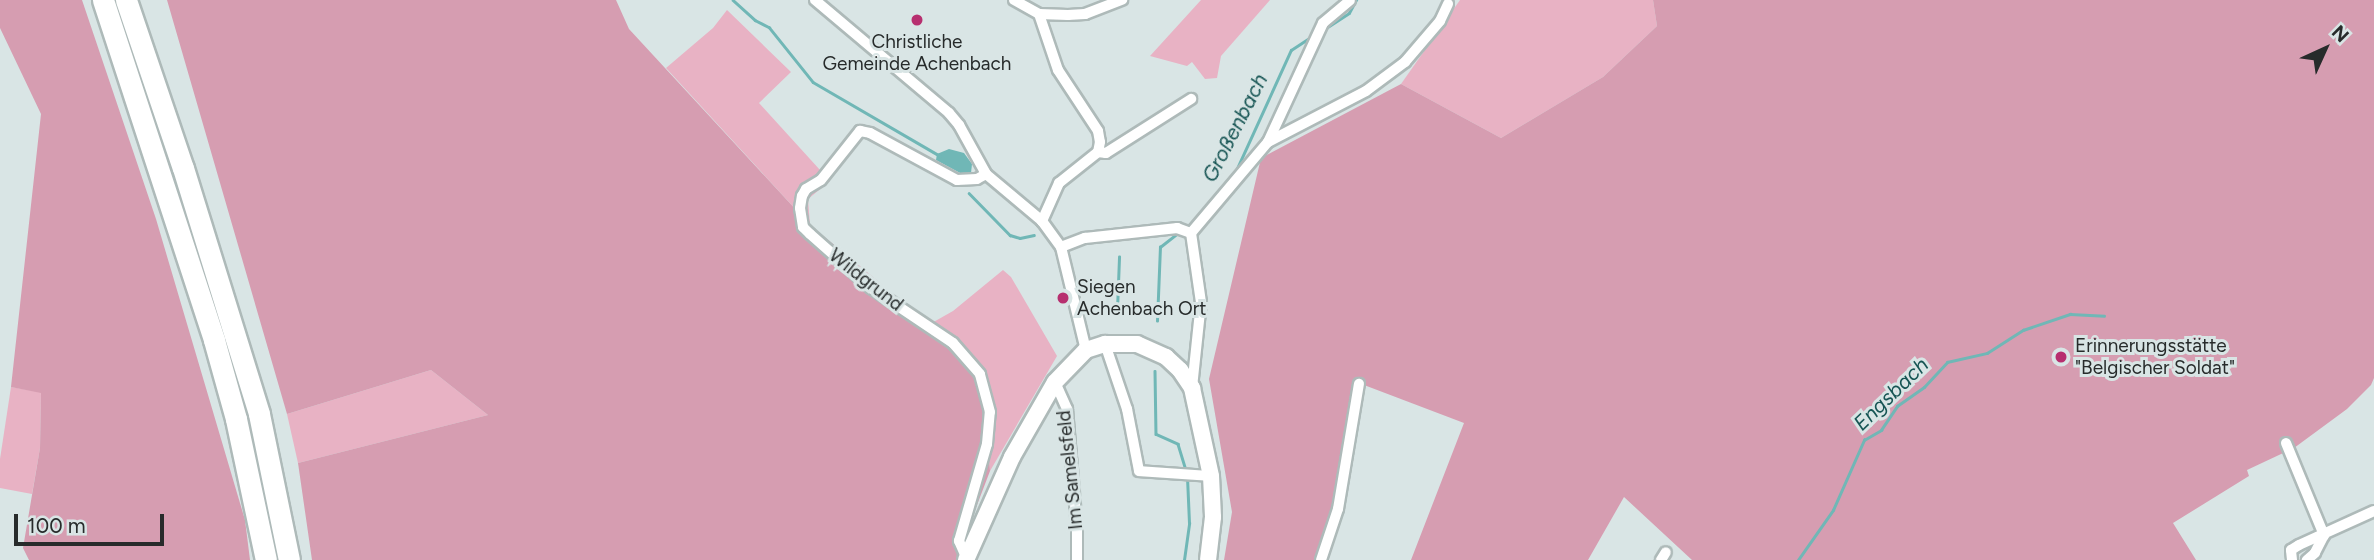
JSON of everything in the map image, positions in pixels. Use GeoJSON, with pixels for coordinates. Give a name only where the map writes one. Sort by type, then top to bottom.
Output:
{"type":"FeatureCollection","features":[{"type":"Feature","properties":{"kind":"highway"},"geometry":{"type":"LineString","coordinates":[[103,0],[214,340],[236,419],[266,560]]}},
{"type":"Feature","properties":{"kind":"highway"},"geometry":{"type":"LineString","coordinates":[[126,0],[183,168],[259,414],[289,560]]}},
{"type":"Feature","properties":{"kind":"main road"},"geometry":{"type":"LineString","coordinates":[[967,559],[1012,457],[1055,382],[1086,350],[1105,344],[1137,344],[1152,349],[1180,370],[1192,388],[1211,476],[1213,517],[1208,560]]}},
{"type":"Feature","properties":{"kind":"street"},"geometry":{"type":"LineString","coordinates":[[815,0],[949,113],[959,125],[986,174],[1042,220],[1061,247],[1086,350]]}},
{"type":"Feature","properties":{"kind":"street"},"geometry":{"type":"LineString","coordinates":[[1014,0],[1039,14],[1085,14],[1122,0]]}},
{"type":"Feature","properties":{"kind":"street"},"geometry":{"type":"LineString","coordinates":[[1192,388],[1201,302],[1191,233],[1268,142],[1323,23],[1350,0]]}},
{"type":"Feature","properties":{"kind":"street"},"geometry":{"type":"LineString","coordinates":[[1268,142],[1366,91],[1405,62],[1440,21],[1448,4]]}},
{"type":"Feature","properties":{"kind":"street"},"geometry":{"type":"LineString","coordinates":[[1039,14],[1058,70],[1098,131],[1098,152]]}},
{"type":"Feature","properties":{"kind":"street"},"geometry":{"type":"LineString","coordinates":[[1042,220],[1059,183],[1098,152],[1106,153],[1191,99]]}},
{"type":"Feature","properties":{"kind":"street","name":"Wildgrund"},"geometry":{"type":"LineString","coordinates":[[967,559],[959,541],[988,444],[990,412],[980,374],[953,343],[872,288],[817,241],[803,227],[800,208],[806,189],[821,180],[860,131],[957,180],[977,179],[986,174]]}},
{"type":"Feature","properties":{"kind":"street"},"geometry":{"type":"LineString","coordinates":[[1061,247],[1085,238],[1177,228],[1191,233]]}},
{"type":"Feature","properties":{"kind":"street"},"geometry":{"type":"LineString","coordinates":[[1105,344],[1127,410],[1139,471],[1211,476]]}},
{"type":"Feature","properties":{"kind":"street","name":"Im Samelsfeld"},"geometry":{"type":"LineString","coordinates":[[1055,382],[1067,409],[1077,560]]}},
{"type":"Feature","properties":{"kind":"street"},"geometry":{"type":"LineString","coordinates":[[1321,560],[1338,509],[1359,384]]}},
{"type":"Feature","properties":{"kind":"street"},"geometry":{"type":"LineString","coordinates":[[2286,443],[2324,535],[2315,553],[2307,560]]}},
{"type":"Feature","properties":{"kind":"street"},"geometry":{"type":"LineString","coordinates":[[2292,560],[2291,550],[2374,511]]}},
{"type":"Feature","properties":{"kind":"shaded area"},"geometry":{"type":"Polygon","coordinates":[[[0,0],[82,0],[156,219],[245,520],[250,560],[29,560],[23,548],[40,448],[41,393],[11,387],[41,114],[0,28],[0,0]]]}},
{"type":"Feature","properties":{"kind":"shaded area"},"geometry":{"type":"Polygon","coordinates":[[[167,0],[616,0],[629,29],[810,225],[982,367],[990,471],[956,560],[312,560],[298,463],[488,415],[431,370],[287,414],[167,0]]]}},
{"type":"Feature","properties":{"kind":"shaded area"},"geometry":{"type":"Polygon","coordinates":[[[1201,0],[1270,0],[1221,56],[1217,78],[1205,79],[1192,62],[1187,66],[1150,56],[1201,0]]]}},
{"type":"Feature","properties":{"kind":"shaded area"},"geometry":{"type":"Polygon","coordinates":[[[1460,0],[1653,0],[1657,26],[1603,77],[1501,138],[1401,84],[1460,0]]]}},
{"type":"Feature","properties":{"kind":"shaded area"},"geometry":{"type":"Polygon","coordinates":[[[1653,0],[2374,0],[2374,378],[2371,385],[2347,409],[2294,448],[2247,470],[2249,476],[2173,523],[2196,560],[1692,560],[1624,497],[1588,560],[1411,560],[1464,423],[1364,385],[1322,560],[1224,560],[1232,512],[1209,379],[1261,158],[1401,84],[1501,138],[1603,77],[1657,26],[1653,0]]]}},
{"type":"Feature","properties":{"kind":"shaded area"},"geometry":{"type":"Polygon","coordinates":[[[727,10],[791,72],[759,103],[830,181],[808,199],[810,225],[666,68],[713,28],[727,10]]]}},
{"type":"Feature","properties":{"kind":"shaded area"},"geometry":{"type":"Polygon","coordinates":[[[1003,270],[1011,277],[1057,356],[990,471],[982,367],[930,324],[953,311],[1003,270]]]}},
{"type":"Feature","properties":{"kind":"shaded area"},"geometry":{"type":"Polygon","coordinates":[[[431,370],[488,415],[298,463],[287,414],[431,370]]]}},
{"type":"Feature","properties":{"kind":"shaded area"},"geometry":{"type":"Polygon","coordinates":[[[11,387],[41,392],[40,448],[32,494],[0,488],[0,459],[11,387]]]}},
{"type":"Feature","properties":{"kind":"water"},"geometry":{"type":"Polygon","coordinates":[[[949,149],[964,153],[972,164],[971,173],[962,174],[936,160],[937,154],[949,149]]]}},
{"type":"Feature","properties":{"kind":"waterway"},"geometry":{"type":"LineString","coordinates":[[733,0],[755,20],[769,27],[813,82],[940,156]]}},
{"type":"Feature","properties":{"kind":"waterway","name":"Großenbach"},"geometry":{"type":"LineString","coordinates":[[1326,28],[1349,13],[1356,0]]}},
{"type":"Feature","properties":{"kind":"waterway","name":"Großenbach"},"geometry":{"type":"LineString","coordinates":[[1234,175],[1291,50],[1311,37]]}},
{"type":"Feature","properties":{"kind":"waterway"},"geometry":{"type":"LineString","coordinates":[[969,193],[1010,235],[1020,238],[1034,235]]}},
{"type":"Feature","properties":{"kind":"waterway","name":"Großenbach"},"geometry":{"type":"LineString","coordinates":[[1185,228],[1199,217]]}},
{"type":"Feature","properties":{"kind":"waterway","name":"Großenbach"},"geometry":{"type":"LineString","coordinates":[[1157,321],[1160,247],[1179,232]]}},
{"type":"Feature","properties":{"kind":"waterway"},"geometry":{"type":"LineString","coordinates":[[1117,310],[1119,257]]}},
{"type":"Feature","properties":{"kind":"waterway","name":"Engsbach"},"geometry":{"type":"LineString","coordinates":[[1798,560],[1833,510],[1864,440],[1881,430],[1897,406],[1924,387],[1947,362],[1987,353],[2023,330],[2070,314],[2104,316]]}},
{"type":"Feature","properties":{"kind":"waterway"},"geometry":{"type":"LineString","coordinates":[[1155,371],[1156,434],[1178,444],[1186,470]]}},
{"type":"Feature","properties":{"kind":"waterway"},"geometry":{"type":"LineString","coordinates":[[1184,560],[1189,523],[1187,477]]}},
{"type":"Feature","properties":{"kind":"place","name":"Christliche Gemeinde Achenbach"},"geometry":{"type":"Point","coordinates":[917,20]}},
{"type":"Feature","properties":{"kind":"place","name":"Siegen Achenbach Ort"},"geometry":{"type":"Point","coordinates":[1063,298]}},
{"type":"Feature","properties":{"kind":"place","name":"Erinnerungsstätte \"Belgischer Soldat\""},"geometry":{"type":"Point","coordinates":[2061,357]}}]}
